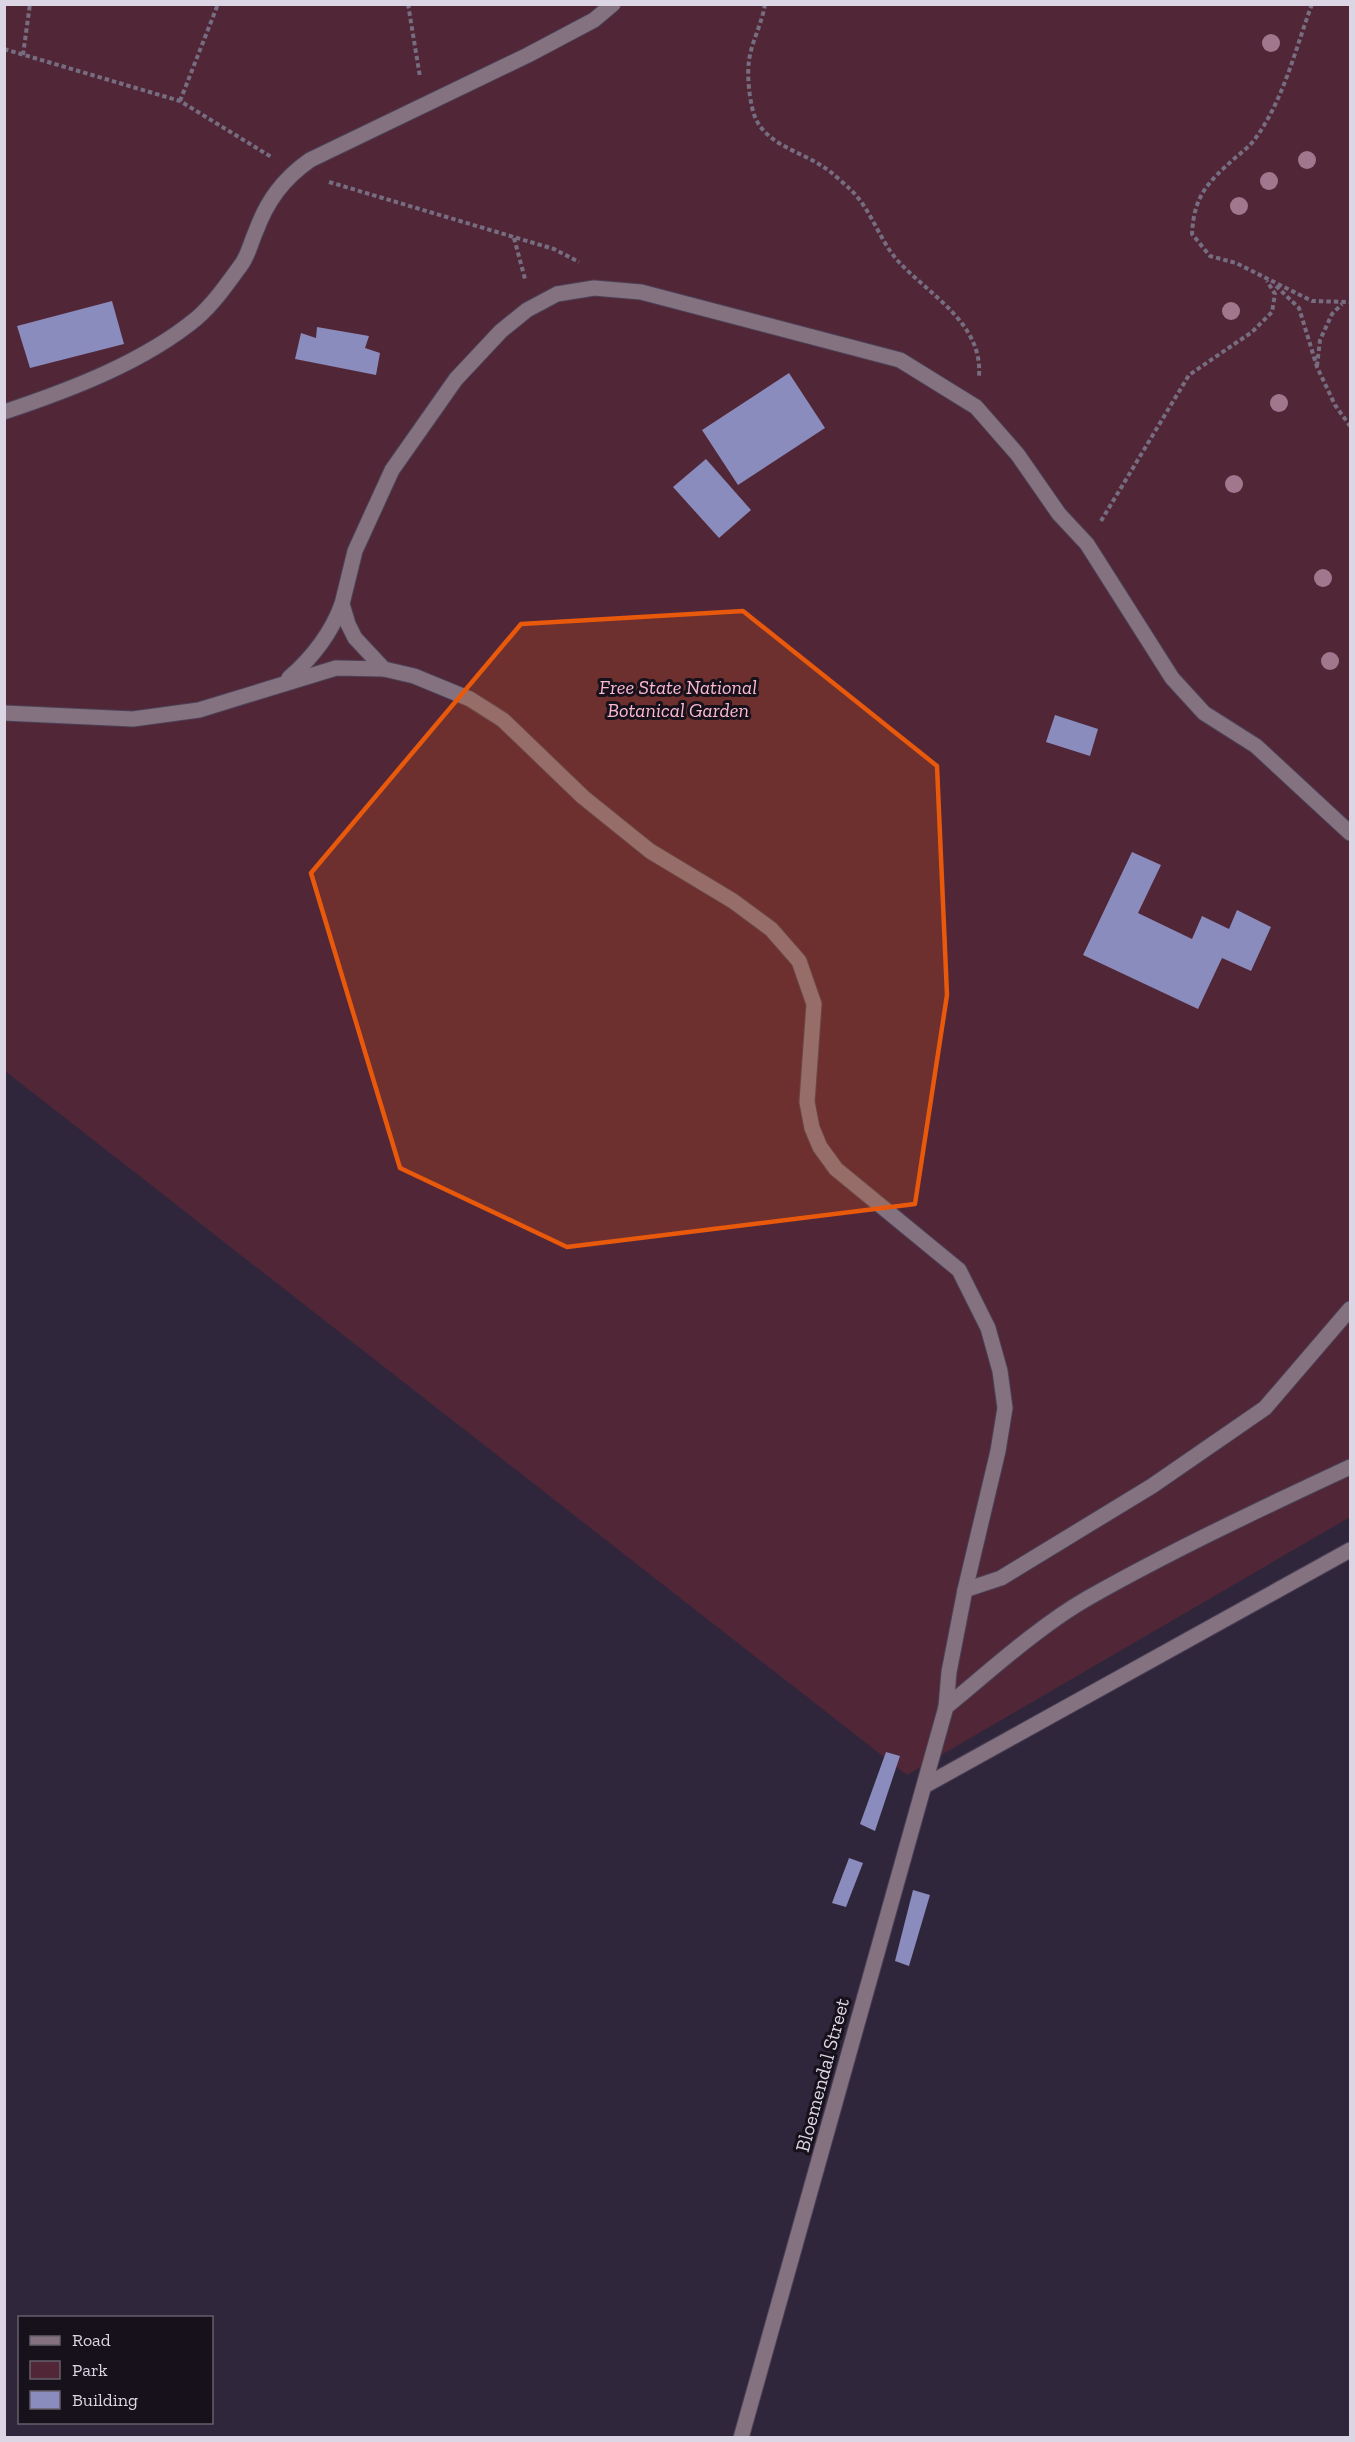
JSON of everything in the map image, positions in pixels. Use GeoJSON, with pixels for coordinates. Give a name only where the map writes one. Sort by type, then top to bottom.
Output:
{"type":"FeatureCollection","features":[{"type":"Feature","properties":{"kind":"street"},"geometry":{"type":"LineString","coordinates":[[4,412],[101,373],[156,346],[198,317],[243,262],[265,208],[294,171],[310,160],[594,20],[613,4]]}},
{"type":"Feature","properties":{"kind":"street"},"geometry":{"type":"LineString","coordinates":[[285,682],[305,664],[333,630],[355,551],[392,470],[456,379],[501,331],[527,310],[557,294],[594,288],[641,292],[900,360],[976,407],[1018,455],[1059,514],[1087,544],[1172,678],[1204,713],[1256,746],[1350,833]]}},
{"type":"Feature","properties":{"kind":"street"},"geometry":{"type":"LineString","coordinates":[[342,604],[355,638],[384,669]]}},
{"type":"Feature","properties":{"kind":"street","name":"Bloemendal Street"},"geometry":{"type":"LineString","coordinates":[[4,713],[133,718],[199,710],[336,668],[384,669],[414,676],[470,699],[503,720],[582,797],[650,851],[733,901],[771,929],[799,961],[814,1004],[807,1102],[812,1128],[820,1147],[836,1169],[959,1270],[973,1294],[991,1339],[1005,1408],[998,1451],[964,1590],[949,1672],[943,1723],[741,2438]]}},
{"type":"Feature","properties":{"kind":"street"},"geometry":{"type":"LineString","coordinates":[[964,1590],[1001,1578],[1152,1486],[1265,1408],[1350,1309]]}},
{"type":"Feature","properties":{"kind":"street"},"geometry":{"type":"LineString","coordinates":[[946,1707],[1006,1657],[1086,1599],[1240,1518],[1350,1467]]}},
{"type":"Feature","properties":{"kind":"street"},"geometry":{"type":"LineString","coordinates":[[926,1785],[1350,1550]]}},
{"type":"Feature","properties":{"kind":"path"},"geometry":{"type":"LineString","coordinates":[[23,55],[30,4]]}},
{"type":"Feature","properties":{"kind":"path"},"geometry":{"type":"LineString","coordinates":[[180,101],[219,4]]}},
{"type":"Feature","properties":{"kind":"path"},"geometry":{"type":"LineString","coordinates":[[408,4],[425,104]]}},
{"type":"Feature","properties":{"kind":"path"},"geometry":{"type":"LineString","coordinates":[[765,4],[762,26],[749,61],[752,108],[765,133],[781,146],[823,166],[852,192],[876,223],[897,260],[966,327],[980,364],[976,407]]}},
{"type":"Feature","properties":{"kind":"path"},"geometry":{"type":"LineString","coordinates":[[1312,4],[1293,53],[1284,88],[1254,140],[1211,180],[1193,209],[1192,234],[1210,256],[1236,263],[1312,302],[1342,304],[1350,302]]}},
{"type":"Feature","properties":{"kind":"path"},"geometry":{"type":"LineString","coordinates":[[514,238],[526,286],[527,310]]}},
{"type":"Feature","properties":{"kind":"path"},"geometry":{"type":"LineString","coordinates":[[1087,544],[1189,375],[1252,332],[1272,312],[1275,294],[1266,280]]}},
{"type":"Feature","properties":{"kind":"path"},"geometry":{"type":"LineString","coordinates":[[1274,284],[1299,308],[1317,367],[1335,405],[1350,426]]}},
{"type":"Feature","properties":{"kind":"path"},"geometry":{"type":"LineString","coordinates":[[1317,367],[1320,340],[1332,314],[1342,304]]}},
{"type":"Feature","properties":{"kind":"highlighted area"},"geometry":{"type":"Polygon","coordinates":[[[743,611],[937,766],[947,995],[915,1204],[567,1247],[400,1168],[311,873],[521,624],[743,611]]]}},
{"type":"Feature","properties":{"kind":"green space","name":"Free State National Botanical Garden"},"geometry":{"type":"Polygon","coordinates":[[[4,5],[1350,5],[1350,1517],[907,1775],[5,1071],[4,5]]]}},
{"type":"Feature","properties":{"kind":"building"},"geometry":{"type":"Polygon","coordinates":[[[112,301],[124,344],[30,368],[17,326],[112,301]]]}},
{"type":"Feature","properties":{"kind":"building"},"geometry":{"type":"Polygon","coordinates":[[[317,327],[369,336],[365,348],[380,353],[376,375],[295,359],[301,333],[316,338],[317,327]]]}},
{"type":"Feature","properties":{"kind":"building"},"geometry":{"type":"Polygon","coordinates":[[[789,373],[825,428],[738,485],[702,430],[789,373]]]}},
{"type":"Feature","properties":{"kind":"building"},"geometry":{"type":"Polygon","coordinates":[[[706,459],[751,510],[719,538],[673,487],[706,459]]]}},
{"type":"Feature","properties":{"kind":"building"},"geometry":{"type":"Polygon","coordinates":[[[1055,715],[1098,729],[1090,756],[1046,742],[1055,715]]]}},
{"type":"Feature","properties":{"kind":"building"},"geometry":{"type":"Polygon","coordinates":[[[1132,852],[1161,865],[1138,913],[1192,939],[1202,916],[1229,929],[1237,910],[1271,927],[1251,971],[1222,958],[1198,1009],[1083,955],[1132,852]]]}},
{"type":"Feature","properties":{"kind":"building"},"geometry":{"type":"Polygon","coordinates":[[[886,1752],[900,1756],[875,1831],[860,1824],[886,1752]]]}},
{"type":"Feature","properties":{"kind":"building"},"geometry":{"type":"Polygon","coordinates":[[[849,1858],[863,1863],[846,1907],[832,1903],[849,1858]]]}},
{"type":"Feature","properties":{"kind":"building"},"geometry":{"type":"Polygon","coordinates":[[[913,1890],[930,1895],[909,1966],[895,1961],[913,1890]]]}}]}
